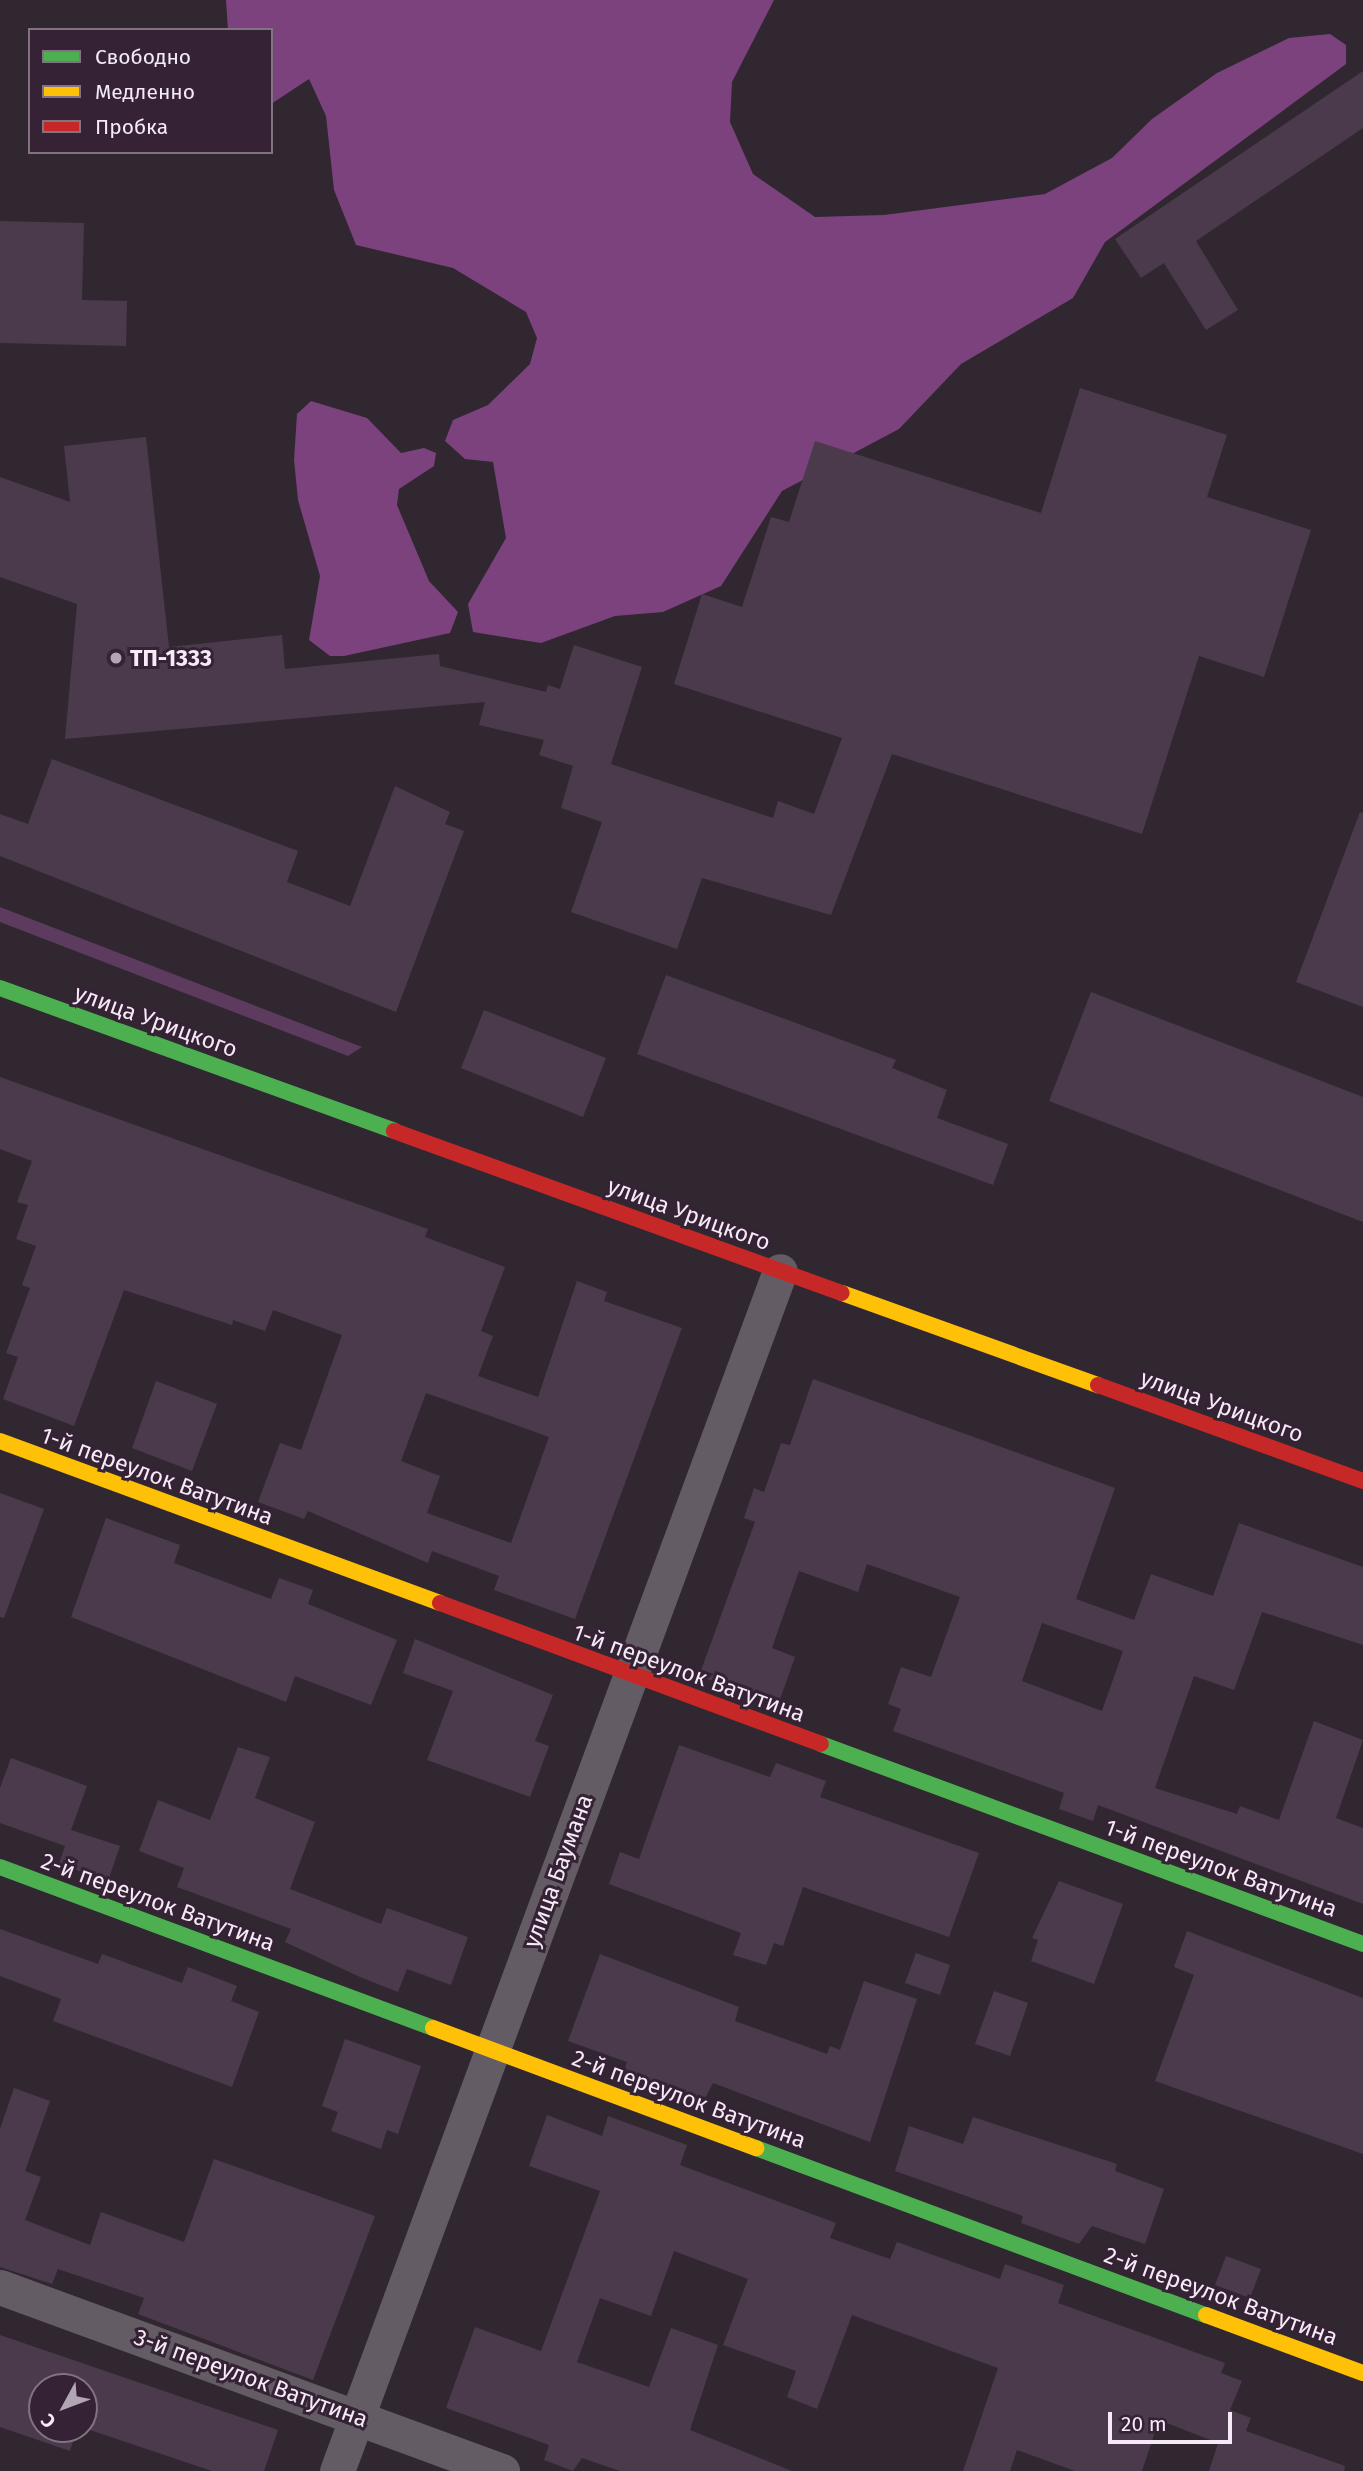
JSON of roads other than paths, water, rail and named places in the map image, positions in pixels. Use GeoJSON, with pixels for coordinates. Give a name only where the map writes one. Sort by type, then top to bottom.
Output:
{"type":"FeatureCollection","features":[{"type":"Feature","properties":{"kind":"street","name":"улица Урицкого"},"geometry":{"type":"LineString","coordinates":[[0,988],[1363,1482]]}},
{"type":"Feature","properties":{"kind":"street","name":"улица Баумана"},"geometry":{"type":"LineString","coordinates":[[337,2471],[779,1271]]}},
{"type":"Feature","properties":{"kind":"street","name":"1-й переулок Ватутина"},"geometry":{"type":"LineString","coordinates":[[0,1441],[630,1676],[1363,1944]]}},
{"type":"Feature","properties":{"kind":"street","name":"2-й переулок Ватутина"},"geometry":{"type":"LineString","coordinates":[[0,1867],[1363,2373]]}},
{"type":"Feature","properties":{"kind":"street","name":"3-й переулок Ватутина"},"geometry":{"type":"LineString","coordinates":[[0,2287],[502,2471]]}},
{"type":"Feature","properties":{"kind":"place","name":"ТП-1333"},"geometry":{"type":"Point","coordinates":[116,658]}}]}
